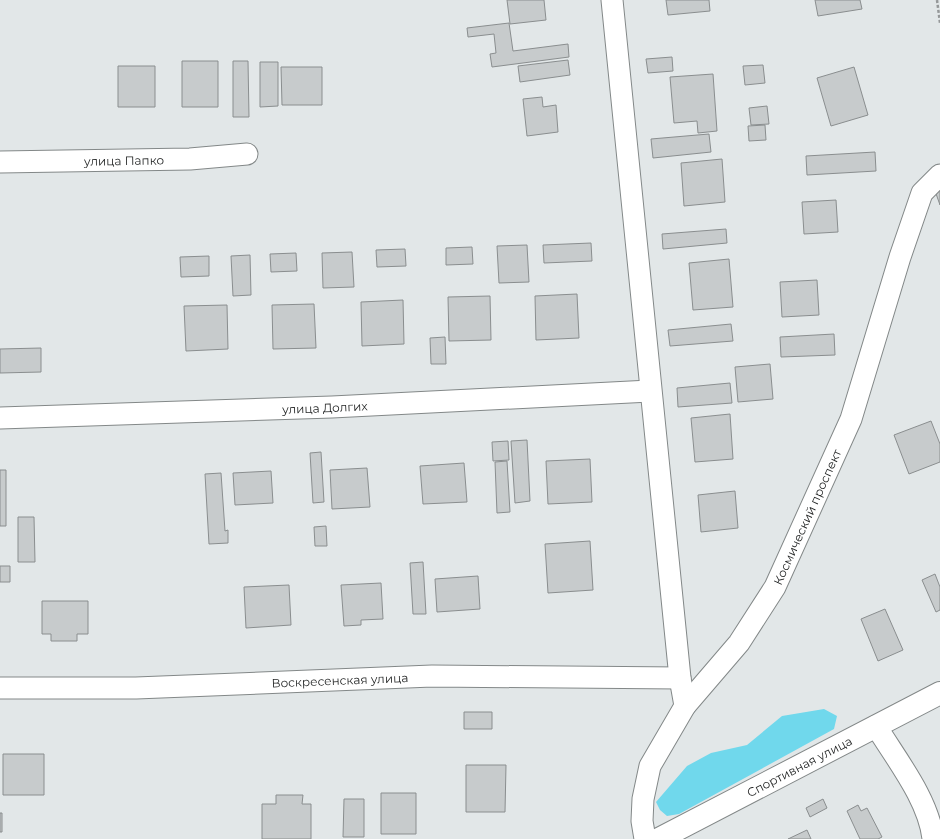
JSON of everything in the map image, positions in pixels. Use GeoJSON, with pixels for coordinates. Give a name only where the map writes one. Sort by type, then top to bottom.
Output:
{"type":"FeatureCollection","features":[{"type":"Feature","properties":{"kind":"street"},"geometry":{"type":"LineString","coordinates":[[612,0],[650,391],[680,678],[685,706]]}},
{"type":"Feature","properties":{"kind":"street","name":"улица Папко"},"geometry":{"type":"LineString","coordinates":[[0,162],[190,159],[247,154]]}},
{"type":"Feature","properties":{"kind":"street","name":"Космический проспект"},"geometry":{"type":"LineString","coordinates":[[645,839],[642,821],[643,799],[650,766],[685,706],[739,643],[775,587],[851,419],[900,257],[922,193],[940,175]]}},
{"type":"Feature","properties":{"kind":"street","name":"улица Долгих"},"geometry":{"type":"LineString","coordinates":[[0,418],[324,407],[650,391]]}},
{"type":"Feature","properties":{"kind":"street","name":"Воскресенская улица"},"geometry":{"type":"LineString","coordinates":[[0,688],[136,688],[432,676],[680,678]]}},
{"type":"Feature","properties":{"kind":"street","name":"Спортивная улица"},"geometry":{"type":"LineString","coordinates":[[659,839],[940,692]]}},
{"type":"Feature","properties":{"kind":"street"},"geometry":{"type":"LineString","coordinates":[[876,726],[914,786],[927,814],[933,839]]}},
{"type":"Feature","properties":{"kind":"path"},"geometry":{"type":"LineString","coordinates":[[937,0],[940,23]]}},
{"type":"Feature","properties":{"kind":"shaded area"},"geometry":{"type":"Polygon","coordinates":[[[824,709],[837,716],[834,729],[679,814],[667,816],[660,810],[656,802],[687,766],[711,753],[747,745],[782,716],[824,709]]]}},
{"type":"Feature","properties":{"kind":"building"},"geometry":{"type":"Polygon","coordinates":[[[507,0],[544,0],[546,20],[510,24],[507,0]]]}},
{"type":"Feature","properties":{"kind":"building"},"geometry":{"type":"Polygon","coordinates":[[[666,0],[709,0],[710,11],[668,15],[666,0]]]}},
{"type":"Feature","properties":{"kind":"building"},"geometry":{"type":"Polygon","coordinates":[[[815,0],[860,0],[862,9],[818,16],[815,0]]]}},
{"type":"Feature","properties":{"kind":"building"},"geometry":{"type":"Polygon","coordinates":[[[509,23],[513,51],[568,44],[569,57],[492,67],[490,54],[496,53],[494,34],[468,37],[467,28],[509,23]]]}},
{"type":"Feature","properties":{"kind":"building"},"geometry":{"type":"Polygon","coordinates":[[[672,57],[673,71],[648,73],[646,59],[672,57]]]}},
{"type":"Feature","properties":{"kind":"building"},"geometry":{"type":"Polygon","coordinates":[[[568,60],[570,75],[520,82],[518,66],[568,60]]]}},
{"type":"Feature","properties":{"kind":"building"},"geometry":{"type":"Polygon","coordinates":[[[182,61],[218,61],[218,107],[182,107],[182,61]]]}},
{"type":"Feature","properties":{"kind":"building"},"geometry":{"type":"Polygon","coordinates":[[[233,61],[248,61],[249,117],[233,117],[233,61]]]}},
{"type":"Feature","properties":{"kind":"building"},"geometry":{"type":"Polygon","coordinates":[[[260,62],[278,62],[278,106],[260,107],[260,62]]]}},
{"type":"Feature","properties":{"kind":"building"},"geometry":{"type":"Polygon","coordinates":[[[763,65],[765,83],[745,85],[743,66],[763,65]]]}},
{"type":"Feature","properties":{"kind":"building"},"geometry":{"type":"Polygon","coordinates":[[[118,66],[155,66],[155,107],[118,107],[118,66]]]}},
{"type":"Feature","properties":{"kind":"building"},"geometry":{"type":"Polygon","coordinates":[[[281,67],[322,67],[322,105],[282,105],[281,67]]]}},
{"type":"Feature","properties":{"kind":"building"},"geometry":{"type":"Polygon","coordinates":[[[854,67],[868,115],[831,126],[817,78],[854,67]]]}},
{"type":"Feature","properties":{"kind":"building"},"geometry":{"type":"Polygon","coordinates":[[[713,74],[717,131],[698,133],[697,121],[674,123],[670,77],[713,74]]]}},
{"type":"Feature","properties":{"kind":"building"},"geometry":{"type":"Polygon","coordinates":[[[542,97],[543,107],[556,105],[558,132],[527,136],[523,99],[542,97]]]}},
{"type":"Feature","properties":{"kind":"building"},"geometry":{"type":"Polygon","coordinates":[[[767,106],[769,124],[751,125],[749,108],[767,106]]]}},
{"type":"Feature","properties":{"kind":"building"},"geometry":{"type":"Polygon","coordinates":[[[765,125],[766,140],[749,141],[748,126],[765,125]]]}},
{"type":"Feature","properties":{"kind":"building"},"geometry":{"type":"Polygon","coordinates":[[[709,134],[711,152],[653,158],[651,139],[709,134]]]}},
{"type":"Feature","properties":{"kind":"building"},"geometry":{"type":"Polygon","coordinates":[[[875,152],[876,171],[807,175],[806,156],[875,152]]]}},
{"type":"Feature","properties":{"kind":"building"},"geometry":{"type":"Polygon","coordinates":[[[722,159],[725,202],[684,206],[681,163],[722,159]]]}},
{"type":"Feature","properties":{"kind":"building"},"geometry":{"type":"Polygon","coordinates":[[[940,186],[940,205],[934,188],[940,186]]]}},
{"type":"Feature","properties":{"kind":"building"},"geometry":{"type":"Polygon","coordinates":[[[836,200],[838,232],[804,234],[802,202],[836,200]]]}},
{"type":"Feature","properties":{"kind":"building"},"geometry":{"type":"Polygon","coordinates":[[[726,229],[727,243],[663,249],[662,234],[726,229]]]}},
{"type":"Feature","properties":{"kind":"building"},"geometry":{"type":"Polygon","coordinates":[[[591,243],[592,261],[544,263],[543,245],[591,243]]]}},
{"type":"Feature","properties":{"kind":"building"},"geometry":{"type":"Polygon","coordinates":[[[527,245],[529,282],[499,283],[497,246],[527,245]]]}},
{"type":"Feature","properties":{"kind":"building"},"geometry":{"type":"Polygon","coordinates":[[[472,247],[473,264],[446,265],[446,248],[472,247]]]}},
{"type":"Feature","properties":{"kind":"building"},"geometry":{"type":"Polygon","coordinates":[[[405,249],[406,266],[377,267],[376,250],[405,249]]]}},
{"type":"Feature","properties":{"kind":"building"},"geometry":{"type":"Polygon","coordinates":[[[352,252],[354,287],[323,288],[322,253],[352,252]]]}},
{"type":"Feature","properties":{"kind":"building"},"geometry":{"type":"Polygon","coordinates":[[[296,253],[297,271],[271,272],[270,254],[296,253]]]}},
{"type":"Feature","properties":{"kind":"building"},"geometry":{"type":"Polygon","coordinates":[[[250,255],[251,295],[233,296],[231,256],[250,255]]]}},
{"type":"Feature","properties":{"kind":"building"},"geometry":{"type":"Polygon","coordinates":[[[209,256],[209,276],[181,277],[180,257],[209,256]]]}},
{"type":"Feature","properties":{"kind":"building"},"geometry":{"type":"Polygon","coordinates":[[[729,259],[733,307],[693,310],[689,263],[729,259]]]}},
{"type":"Feature","properties":{"kind":"building"},"geometry":{"type":"Polygon","coordinates":[[[817,280],[819,315],[782,317],[780,282],[817,280]]]}},
{"type":"Feature","properties":{"kind":"building"},"geometry":{"type":"Polygon","coordinates":[[[577,294],[579,338],[536,340],[535,296],[577,294]]]}},
{"type":"Feature","properties":{"kind":"building"},"geometry":{"type":"Polygon","coordinates":[[[490,296],[491,340],[449,341],[448,297],[490,296]]]}},
{"type":"Feature","properties":{"kind":"building"},"geometry":{"type":"Polygon","coordinates":[[[403,300],[404,344],[362,346],[361,302],[403,300]]]}},
{"type":"Feature","properties":{"kind":"building"},"geometry":{"type":"Polygon","coordinates":[[[314,304],[316,348],[273,349],[272,305],[314,304]]]}},
{"type":"Feature","properties":{"kind":"building"},"geometry":{"type":"Polygon","coordinates":[[[227,305],[228,349],[186,351],[184,306],[227,305]]]}},
{"type":"Feature","properties":{"kind":"building"},"geometry":{"type":"Polygon","coordinates":[[[731,324],[733,341],[670,346],[668,330],[731,324]]]}},
{"type":"Feature","properties":{"kind":"building"},"geometry":{"type":"Polygon","coordinates":[[[834,334],[835,355],[781,357],[780,337],[834,334]]]}},
{"type":"Feature","properties":{"kind":"building"},"geometry":{"type":"Polygon","coordinates":[[[445,337],[446,364],[431,364],[430,338],[445,337]]]}},
{"type":"Feature","properties":{"kind":"building"},"geometry":{"type":"Polygon","coordinates":[[[41,348],[41,372],[0,373],[0,349],[41,348]]]}},
{"type":"Feature","properties":{"kind":"building"},"geometry":{"type":"Polygon","coordinates":[[[770,364],[773,399],[738,402],[735,367],[770,364]]]}},
{"type":"Feature","properties":{"kind":"building"},"geometry":{"type":"Polygon","coordinates":[[[730,383],[732,403],[678,407],[677,388],[730,383]]]}},
{"type":"Feature","properties":{"kind":"building"},"geometry":{"type":"Polygon","coordinates":[[[730,414],[733,459],[695,462],[691,418],[730,414]]]}},
{"type":"Feature","properties":{"kind":"building"},"geometry":{"type":"Polygon","coordinates":[[[931,421],[940,444],[940,462],[909,474],[894,435],[931,421]]]}},
{"type":"Feature","properties":{"kind":"building"},"geometry":{"type":"Polygon","coordinates":[[[527,440],[530,501],[515,503],[511,441],[527,440]]]}},
{"type":"Feature","properties":{"kind":"building"},"geometry":{"type":"Polygon","coordinates":[[[508,441],[509,460],[493,461],[492,442],[508,441]]]}},
{"type":"Feature","properties":{"kind":"building"},"geometry":{"type":"Polygon","coordinates":[[[321,452],[324,502],[313,503],[310,453],[321,452]]]}},
{"type":"Feature","properties":{"kind":"building"},"geometry":{"type":"Polygon","coordinates":[[[590,459],[592,502],[548,504],[546,461],[590,459]]]}},
{"type":"Feature","properties":{"kind":"building"},"geometry":{"type":"Polygon","coordinates":[[[507,461],[510,512],[497,513],[495,462],[507,461]]]}},
{"type":"Feature","properties":{"kind":"building"},"geometry":{"type":"Polygon","coordinates":[[[464,463],[467,502],[423,504],[420,466],[464,463]]]}},
{"type":"Feature","properties":{"kind":"building"},"geometry":{"type":"Polygon","coordinates":[[[367,468],[370,507],[332,509],[330,470],[367,468]]]}},
{"type":"Feature","properties":{"kind":"building"},"geometry":{"type":"Polygon","coordinates":[[[0,470],[6,470],[6,526],[0,526],[0,470]]]}},
{"type":"Feature","properties":{"kind":"building"},"geometry":{"type":"Polygon","coordinates":[[[271,471],[273,503],[235,505],[233,473],[271,471]]]}},
{"type":"Feature","properties":{"kind":"building"},"geometry":{"type":"Polygon","coordinates":[[[221,473],[225,531],[228,530],[228,543],[209,544],[205,474],[221,473]]]}},
{"type":"Feature","properties":{"kind":"building"},"geometry":{"type":"Polygon","coordinates":[[[735,491],[738,528],[701,532],[698,495],[735,491]]]}},
{"type":"Feature","properties":{"kind":"building"},"geometry":{"type":"Polygon","coordinates":[[[18,517],[34,517],[35,562],[18,562],[18,517]]]}},
{"type":"Feature","properties":{"kind":"building"},"geometry":{"type":"Polygon","coordinates":[[[326,526],[327,546],[315,546],[314,527],[326,526]]]}},
{"type":"Feature","properties":{"kind":"building"},"geometry":{"type":"Polygon","coordinates":[[[590,541],[593,590],[548,593],[545,544],[590,541]]]}},
{"type":"Feature","properties":{"kind":"building"},"geometry":{"type":"Polygon","coordinates":[[[423,562],[426,614],[413,614],[410,563],[423,562]]]}},
{"type":"Feature","properties":{"kind":"building"},"geometry":{"type":"Polygon","coordinates":[[[0,566],[10,566],[10,582],[0,582],[0,566]]]}},
{"type":"Feature","properties":{"kind":"building"},"geometry":{"type":"Polygon","coordinates":[[[935,574],[940,587],[940,610],[936,612],[922,580],[935,574]]]}},
{"type":"Feature","properties":{"kind":"building"},"geometry":{"type":"Polygon","coordinates":[[[478,576],[480,609],[437,612],[435,579],[478,576]]]}},
{"type":"Feature","properties":{"kind":"building"},"geometry":{"type":"Polygon","coordinates":[[[381,583],[383,619],[361,620],[361,625],[344,626],[341,585],[381,583]]]}},
{"type":"Feature","properties":{"kind":"building"},"geometry":{"type":"Polygon","coordinates":[[[289,585],[291,625],[246,628],[244,587],[289,585]]]}},
{"type":"Feature","properties":{"kind":"building"},"geometry":{"type":"Polygon","coordinates":[[[42,601],[88,601],[88,634],[77,634],[77,641],[51,641],[51,634],[42,634],[42,601]]]}},
{"type":"Feature","properties":{"kind":"building"},"geometry":{"type":"Polygon","coordinates":[[[885,609],[903,650],[878,661],[861,619],[885,609]]]}},
{"type":"Feature","properties":{"kind":"building"},"geometry":{"type":"Polygon","coordinates":[[[464,712],[492,712],[492,729],[464,729],[464,712]]]}},
{"type":"Feature","properties":{"kind":"building"},"geometry":{"type":"Polygon","coordinates":[[[3,754],[44,754],[44,795],[3,795],[3,754]]]}},
{"type":"Feature","properties":{"kind":"building"},"geometry":{"type":"Polygon","coordinates":[[[466,765],[506,765],[505,812],[466,812],[466,765]]]}},
{"type":"Feature","properties":{"kind":"building"},"geometry":{"type":"Polygon","coordinates":[[[381,793],[416,793],[416,834],[381,834],[381,793]]]}},
{"type":"Feature","properties":{"kind":"building"},"geometry":{"type":"Polygon","coordinates":[[[276,795],[303,795],[302,804],[311,804],[311,839],[262,839],[262,804],[276,804],[276,795]]]}},
{"type":"Feature","properties":{"kind":"building"},"geometry":{"type":"Polygon","coordinates":[[[344,799],[364,799],[364,837],[343,837],[344,799]]]}},
{"type":"Feature","properties":{"kind":"building"},"geometry":{"type":"Polygon","coordinates":[[[823,799],[827,808],[810,817],[806,808],[823,799]]]}},
{"type":"Feature","properties":{"kind":"building"},"geometry":{"type":"Polygon","coordinates":[[[858,805],[861,811],[867,808],[882,837],[878,839],[860,839],[847,811],[858,805]]]}},
{"type":"Feature","properties":{"kind":"building"},"geometry":{"type":"Polygon","coordinates":[[[0,813],[2,813],[2,832],[0,832],[0,813]]]}},
{"type":"Feature","properties":{"kind":"building"},"geometry":{"type":"Polygon","coordinates":[[[807,830],[811,839],[788,839],[807,830]]]}}]}
